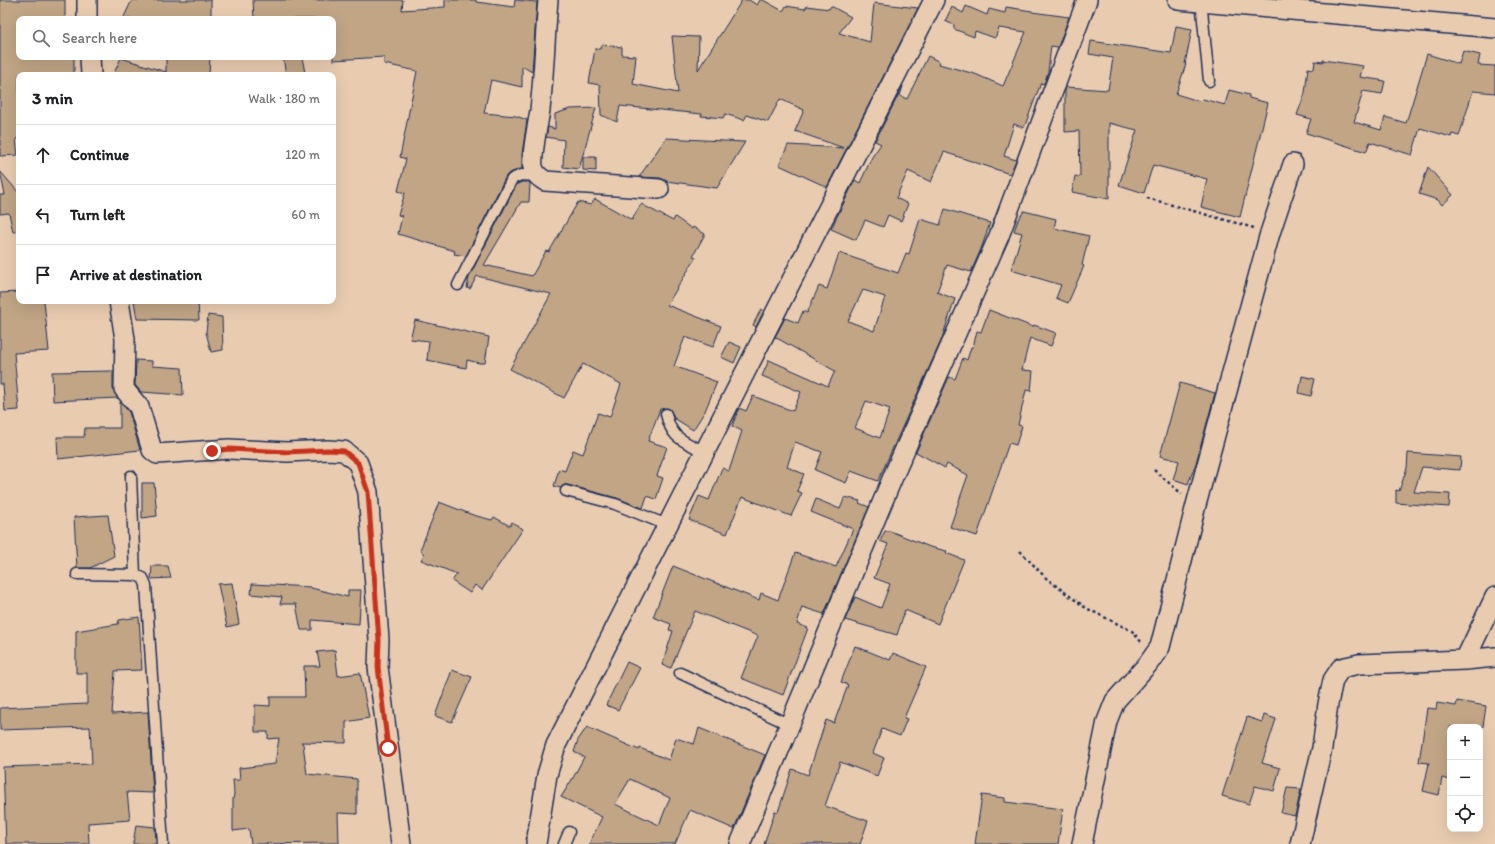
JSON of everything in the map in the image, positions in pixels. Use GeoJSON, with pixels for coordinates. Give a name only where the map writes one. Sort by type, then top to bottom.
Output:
{"type":"FeatureCollection","features":[{"type":"Feature","properties":{"kind":"street"},"geometry":{"type":"LineString","coordinates":[[87,0],[87,16]]}},
{"type":"Feature","properties":{"kind":"street"},"geometry":{"type":"LineString","coordinates":[[548,0],[540,110],[533,166],[538,176],[545,181],[659,189]]}},
{"type":"Feature","properties":{"kind":"street"},"geometry":{"type":"LineString","coordinates":[[536,844],[547,775],[556,745],[934,0]]}},
{"type":"Feature","properties":{"kind":"street"},"geometry":{"type":"LineString","coordinates":[[740,844],[895,472],[999,236],[1088,0]]}},
{"type":"Feature","properties":{"kind":"street"},"geometry":{"type":"LineString","coordinates":[[1178,0],[1495,28]]}},
{"type":"Feature","properties":{"kind":"street"},"geometry":{"type":"LineString","coordinates":[[90,60],[91,72]]}},
{"type":"Feature","properties":{"kind":"street"},"geometry":{"type":"LineString","coordinates":[[1082,844],[1107,721],[1115,701],[1148,664],[1160,647],[1196,506],[1270,233],[1293,164]]}},
{"type":"Feature","properties":{"kind":"street"},"geometry":{"type":"LineString","coordinates":[[119,304],[125,339],[124,389],[129,396],[135,400],[139,407],[152,450],[157,454],[229,449],[287,452],[328,450],[344,451],[358,463],[368,492],[379,640],[378,667],[401,844]]}},
{"type":"Feature","properties":{"kind":"street"},"geometry":{"type":"LineString","coordinates":[[1465,660],[1495,597]]}},
{"type":"Feature","properties":{"kind":"street"},"geometry":{"type":"LineString","coordinates":[[1300,844],[1322,748],[1333,680],[1341,668],[1359,664],[1465,660],[1495,657]]}},
{"type":"Feature","properties":{"kind":"lane"},"geometry":{"type":"LineString","coordinates":[[1200,1],[1209,81]]}},
{"type":"Feature","properties":{"kind":"lane"},"geometry":{"type":"LineString","coordinates":[[458,285],[512,179],[521,175],[538,176]]}},
{"type":"Feature","properties":{"kind":"lane"},"geometry":{"type":"LineString","coordinates":[[666,414],[671,429],[676,436],[704,452]]}},
{"type":"Feature","properties":{"kind":"lane"},"geometry":{"type":"LineString","coordinates":[[131,476],[134,575]]}},
{"type":"Feature","properties":{"kind":"lane"},"geometry":{"type":"LineString","coordinates":[[566,491],[615,504],[667,525]]}},
{"type":"Feature","properties":{"kind":"lane"},"geometry":{"type":"LineString","coordinates":[[77,574],[134,575],[143,578],[146,585],[163,844]]}},
{"type":"Feature","properties":{"kind":"lane"},"geometry":{"type":"LineString","coordinates":[[680,673],[790,725]]}},
{"type":"Feature","properties":{"kind":"lane"},"geometry":{"type":"LineString","coordinates":[[564,844],[569,832]]}},
{"type":"Feature","properties":{"kind":"path"},"geometry":{"type":"LineString","coordinates":[[1147,198],[1270,233]]}},
{"type":"Feature","properties":{"kind":"path"},"geometry":{"type":"LineString","coordinates":[[1154,470],[1196,506]]}},
{"type":"Feature","properties":{"kind":"path"},"geometry":{"type":"LineString","coordinates":[[1020,551],[1047,579],[1086,608],[1132,631],[1146,647],[1148,664]]}},
{"type":"Feature","properties":{"kind":"building"},"geometry":{"type":"Polygon","coordinates":[[[0,0],[65,0],[65,16],[16,16],[16,60],[74,60],[74,72],[16,72],[16,155],[0,156],[0,0]]]}},
{"type":"Feature","properties":{"kind":"building"},"geometry":{"type":"Polygon","coordinates":[[[132,0],[211,0],[211,16],[124,16],[132,0]]]}},
{"type":"Feature","properties":{"kind":"building"},"geometry":{"type":"Polygon","coordinates":[[[253,0],[403,0],[402,10],[445,7],[445,0],[476,0],[476,2],[514,7],[515,0],[537,2],[532,72],[522,66],[522,87],[491,80],[484,113],[516,116],[527,120],[522,154],[522,169],[509,173],[506,176],[466,256],[454,254],[455,251],[398,234],[402,216],[398,215],[405,193],[398,191],[406,159],[400,157],[417,71],[384,64],[384,57],[336,60],[336,16],[254,16],[253,0]]]}},
{"type":"Feature","properties":{"kind":"building"},"geometry":{"type":"Polygon","coordinates":[[[742,0],[749,0],[757,5],[760,0],[763,0],[783,11],[786,6],[805,9],[807,6],[829,9],[831,6],[851,17],[839,33],[870,42],[874,3],[918,8],[827,187],[779,165],[788,145],[844,148],[795,131],[804,110],[780,99],[768,122],[747,115],[744,120],[725,114],[723,118],[701,116],[702,114],[620,106],[617,122],[601,115],[600,85],[589,83],[595,49],[600,49],[602,45],[622,47],[622,55],[636,56],[633,84],[678,93],[672,36],[699,37],[698,70],[742,0]]]}},
{"type":"Feature","properties":{"kind":"building"},"geometry":{"type":"Polygon","coordinates":[[[966,6],[987,15],[989,9],[1005,13],[1006,7],[1069,17],[1058,47],[1051,46],[1048,72],[1044,84],[1041,83],[1024,128],[1014,124],[1004,156],[1016,160],[1010,174],[944,152],[931,182],[908,171],[896,198],[908,204],[901,221],[888,215],[883,227],[865,220],[856,240],[831,229],[855,180],[860,183],[872,157],[881,144],[875,141],[903,86],[900,96],[907,99],[928,56],[940,62],[939,64],[975,74],[1003,86],[1026,32],[999,28],[995,38],[975,31],[974,37],[954,29],[954,25],[945,21],[952,7],[963,13],[966,6]]]}},
{"type":"Feature","properties":{"kind":"building"},"geometry":{"type":"Polygon","coordinates":[[[1176,26],[1192,29],[1186,64],[1176,94],[1202,102],[1203,99],[1225,105],[1229,90],[1249,95],[1249,98],[1268,103],[1240,217],[1201,207],[1207,179],[1153,165],[1144,193],[1119,185],[1137,130],[1109,123],[1109,199],[1072,192],[1075,176],[1080,177],[1079,131],[1065,132],[1066,87],[1108,90],[1113,58],[1089,54],[1091,41],[1171,53],[1176,26]]]}},
{"type":"Feature","properties":{"kind":"building"},"geometry":{"type":"Polygon","coordinates":[[[1463,51],[1480,55],[1478,65],[1495,66],[1495,93],[1473,91],[1459,136],[1452,134],[1451,137],[1420,128],[1412,155],[1370,142],[1366,152],[1306,133],[1311,119],[1297,115],[1305,93],[1308,68],[1314,69],[1315,61],[1323,62],[1323,60],[1363,66],[1360,77],[1385,81],[1382,94],[1363,91],[1354,122],[1381,130],[1385,117],[1406,123],[1427,54],[1459,64],[1463,51]]]}},
{"type":"Feature","properties":{"kind":"building"},"geometry":{"type":"Polygon","coordinates":[[[120,60],[127,60],[166,72],[114,72],[120,60]]]}},
{"type":"Feature","properties":{"kind":"building"},"geometry":{"type":"Polygon","coordinates":[[[166,60],[210,60],[209,72],[166,72],[166,60]]]}},
{"type":"Feature","properties":{"kind":"building"},"geometry":{"type":"Polygon","coordinates":[[[284,60],[303,60],[305,72],[286,72],[284,60]]]}},
{"type":"Feature","properties":{"kind":"building"},"geometry":{"type":"Polygon","coordinates":[[[596,108],[579,169],[563,167],[564,140],[546,137],[548,127],[555,129],[555,114],[570,109],[596,108]]]}},
{"type":"Feature","properties":{"kind":"building"},"geometry":{"type":"Polygon","coordinates":[[[666,138],[745,142],[717,188],[666,181],[660,178],[639,177],[666,138]]]}},
{"type":"Feature","properties":{"kind":"building"},"geometry":{"type":"Polygon","coordinates":[[[583,157],[596,157],[596,171],[583,170],[583,157]]]}},
{"type":"Feature","properties":{"kind":"building"},"geometry":{"type":"Polygon","coordinates":[[[1428,167],[1453,195],[1442,205],[1438,200],[1419,194],[1428,167]]]}},
{"type":"Feature","properties":{"kind":"building"},"geometry":{"type":"Polygon","coordinates":[[[0,171],[16,190],[16,232],[13,232],[9,213],[0,214],[0,195],[5,195],[0,171]]]}},
{"type":"Feature","properties":{"kind":"building"},"geometry":{"type":"Polygon","coordinates":[[[522,182],[530,183],[529,202],[521,202],[484,265],[532,276],[546,251],[549,252],[578,202],[591,205],[595,199],[632,220],[641,204],[673,221],[675,217],[692,229],[693,227],[705,234],[693,256],[696,257],[667,305],[721,326],[713,347],[685,337],[674,366],[717,382],[705,411],[693,430],[674,418],[670,409],[660,409],[648,441],[667,447],[657,476],[663,478],[656,499],[647,496],[643,508],[617,498],[568,485],[564,485],[560,488],[554,486],[559,469],[565,471],[573,450],[583,454],[598,413],[610,417],[621,384],[583,364],[564,398],[510,369],[551,294],[477,276],[470,289],[467,288],[469,277],[517,184],[522,182]]]}},
{"type":"Feature","properties":{"kind":"building"},"geometry":{"type":"Polygon","coordinates":[[[945,209],[990,223],[971,272],[947,265],[937,292],[955,299],[941,341],[878,481],[851,471],[846,483],[815,470],[822,452],[795,442],[787,467],[804,474],[797,491],[802,493],[791,516],[742,497],[727,534],[689,520],[699,496],[709,500],[722,468],[729,471],[742,431],[732,426],[739,408],[746,411],[753,396],[793,411],[801,392],[762,376],[769,360],[828,386],[835,371],[775,337],[785,318],[798,323],[803,311],[807,313],[819,286],[827,289],[839,253],[898,273],[906,253],[909,254],[920,219],[940,225],[945,209]],[[863,290],[848,321],[874,331],[885,297],[863,290]],[[866,401],[855,428],[880,438],[890,409],[866,401]]]}},
{"type":"Feature","properties":{"kind":"building"},"geometry":{"type":"Polygon","coordinates":[[[1024,211],[1056,219],[1054,228],[1089,236],[1082,265],[1084,266],[1068,303],[1056,298],[1061,285],[1011,270],[1022,233],[1014,231],[1018,220],[1024,211]]]}},
{"type":"Feature","properties":{"kind":"building"},"geometry":{"type":"Polygon","coordinates":[[[16,292],[16,304],[44,304],[49,351],[14,353],[19,410],[5,411],[3,384],[0,384],[0,293],[16,292]]]}},
{"type":"Feature","properties":{"kind":"building"},"geometry":{"type":"Polygon","coordinates":[[[134,304],[198,304],[199,320],[137,319],[134,304]]]}},
{"type":"Feature","properties":{"kind":"building"},"geometry":{"type":"Polygon","coordinates":[[[761,309],[764,311],[756,327],[753,325],[761,309]]]}},
{"type":"Feature","properties":{"kind":"building"},"geometry":{"type":"Polygon","coordinates":[[[989,310],[1033,327],[1034,325],[1056,333],[1051,346],[1030,338],[1022,370],[1033,371],[1031,391],[1026,390],[1018,425],[1022,426],[1016,445],[1009,443],[977,536],[950,527],[968,475],[947,464],[945,468],[916,452],[949,377],[955,379],[963,358],[967,360],[971,347],[973,347],[977,331],[981,332],[989,310]]]}},
{"type":"Feature","properties":{"kind":"building"},"geometry":{"type":"Polygon","coordinates":[[[208,315],[222,317],[223,350],[211,352],[206,332],[208,315]]]}},
{"type":"Feature","properties":{"kind":"building"},"geometry":{"type":"Polygon","coordinates":[[[415,320],[489,337],[485,363],[467,360],[466,368],[427,360],[429,341],[410,339],[415,320]]]}},
{"type":"Feature","properties":{"kind":"building"},"geometry":{"type":"Polygon","coordinates":[[[729,342],[741,347],[734,363],[721,357],[729,342]]]}},
{"type":"Feature","properties":{"kind":"building"},"geometry":{"type":"Polygon","coordinates":[[[136,360],[152,361],[152,366],[182,368],[183,395],[141,392],[135,385],[136,360]]]}},
{"type":"Feature","properties":{"kind":"building"},"geometry":{"type":"Polygon","coordinates":[[[113,371],[113,389],[118,398],[53,401],[52,372],[113,371]]]}},
{"type":"Feature","properties":{"kind":"building"},"geometry":{"type":"Polygon","coordinates":[[[1302,376],[1315,379],[1311,396],[1299,393],[1302,376]]]}},
{"type":"Feature","properties":{"kind":"building"},"geometry":{"type":"Polygon","coordinates":[[[1180,383],[1215,393],[1196,463],[1188,484],[1173,479],[1179,461],[1160,456],[1180,383]]]}},
{"type":"Feature","properties":{"kind":"building"},"geometry":{"type":"Polygon","coordinates":[[[120,402],[129,412],[140,450],[58,459],[57,437],[84,437],[85,428],[120,428],[120,402]]]}},
{"type":"Feature","properties":{"kind":"building"},"geometry":{"type":"Polygon","coordinates":[[[1408,453],[1461,457],[1460,470],[1422,467],[1414,492],[1450,494],[1449,507],[1396,503],[1396,490],[1399,491],[1407,468],[1408,453]]]}},
{"type":"Feature","properties":{"kind":"building"},"geometry":{"type":"Polygon","coordinates":[[[142,483],[154,483],[157,516],[142,518],[142,483]]]}},
{"type":"Feature","properties":{"kind":"building"},"geometry":{"type":"Polygon","coordinates":[[[845,497],[860,501],[859,503],[869,507],[824,614],[802,607],[797,624],[808,628],[783,695],[741,678],[758,636],[695,611],[671,668],[662,665],[673,631],[669,630],[671,624],[653,617],[673,566],[759,600],[761,593],[778,600],[795,553],[836,567],[853,529],[811,512],[816,499],[840,509],[845,497]]]}},
{"type":"Feature","properties":{"kind":"building"},"geometry":{"type":"Polygon","coordinates":[[[439,502],[473,515],[492,520],[494,517],[510,526],[512,522],[523,529],[482,590],[475,585],[470,593],[452,581],[457,574],[421,560],[424,554],[420,550],[439,502]]]}},
{"type":"Feature","properties":{"kind":"building"},"geometry":{"type":"Polygon","coordinates":[[[108,515],[114,556],[90,568],[77,568],[74,517],[108,515]]]}},
{"type":"Feature","properties":{"kind":"building"},"geometry":{"type":"Polygon","coordinates":[[[885,531],[890,531],[930,547],[947,551],[946,553],[964,560],[938,624],[905,610],[897,635],[845,620],[855,597],[881,608],[890,584],[874,578],[888,544],[880,541],[885,531]]]}},
{"type":"Feature","properties":{"kind":"building"},"geometry":{"type":"Polygon","coordinates":[[[152,566],[168,566],[171,578],[151,579],[152,566]]]}},
{"type":"Feature","properties":{"kind":"building"},"geometry":{"type":"Polygon","coordinates":[[[232,583],[239,624],[227,627],[218,584],[232,583]]]}},
{"type":"Feature","properties":{"kind":"building"},"geometry":{"type":"Polygon","coordinates":[[[252,584],[311,587],[348,597],[348,590],[361,590],[359,624],[312,620],[312,630],[301,630],[296,604],[280,604],[282,597],[251,594],[252,584]]]}},
{"type":"Feature","properties":{"kind":"building"},"geometry":{"type":"Polygon","coordinates":[[[139,617],[142,670],[115,671],[112,714],[148,712],[153,793],[127,792],[130,820],[88,823],[89,844],[6,844],[3,767],[92,764],[90,727],[0,730],[0,708],[87,704],[87,673],[76,673],[76,631],[118,624],[119,620],[139,617]]]}},
{"type":"Feature","properties":{"kind":"building"},"geometry":{"type":"Polygon","coordinates":[[[855,646],[890,660],[893,653],[926,667],[904,718],[907,719],[900,736],[882,729],[873,753],[884,758],[877,776],[840,762],[825,806],[868,821],[860,844],[764,844],[775,811],[778,812],[792,769],[808,775],[826,720],[834,723],[848,685],[841,682],[855,646]]]}},
{"type":"Feature","properties":{"kind":"building"},"geometry":{"type":"Polygon","coordinates":[[[335,650],[338,676],[360,673],[369,718],[346,722],[346,743],[301,742],[303,744],[307,774],[357,779],[357,814],[338,813],[339,843],[251,844],[249,829],[233,831],[233,780],[240,780],[239,768],[275,764],[279,738],[268,739],[268,732],[255,732],[255,705],[270,706],[270,697],[305,697],[304,666],[320,666],[317,652],[335,650]]]}},
{"type":"Feature","properties":{"kind":"building"},"geometry":{"type":"Polygon","coordinates":[[[627,662],[640,668],[618,710],[606,705],[627,662]]]}},
{"type":"Feature","properties":{"kind":"building"},"geometry":{"type":"Polygon","coordinates":[[[452,670],[472,677],[452,722],[435,716],[452,670]]]}},
{"type":"Feature","properties":{"kind":"building"},"geometry":{"type":"Polygon","coordinates":[[[1457,701],[1486,706],[1483,727],[1483,724],[1447,724],[1447,779],[1442,778],[1439,795],[1423,791],[1429,763],[1419,762],[1427,708],[1436,709],[1437,703],[1456,706],[1457,701]]]}},
{"type":"Feature","properties":{"kind":"building"},"geometry":{"type":"Polygon","coordinates":[[[1264,715],[1276,719],[1262,763],[1280,768],[1274,791],[1255,786],[1249,804],[1222,796],[1247,717],[1262,722],[1264,715]]]}},
{"type":"Feature","properties":{"kind":"building"},"geometry":{"type":"Polygon","coordinates":[[[587,727],[639,750],[640,748],[669,760],[676,738],[694,744],[699,728],[765,755],[734,829],[690,810],[675,844],[589,844],[602,817],[561,797],[584,757],[574,752],[578,740],[587,727]],[[630,779],[615,804],[659,825],[670,798],[630,779]]]}},
{"type":"Feature","properties":{"kind":"building"},"geometry":{"type":"Polygon","coordinates":[[[1287,788],[1301,789],[1295,816],[1281,813],[1287,788]]]}},
{"type":"Feature","properties":{"kind":"building"},"geometry":{"type":"Polygon","coordinates":[[[982,795],[1005,798],[1005,802],[1063,809],[1058,844],[975,844],[982,795]]]}},
{"type":"Feature","properties":{"kind":"building"},"geometry":{"type":"Polygon","coordinates":[[[136,825],[155,827],[156,844],[133,844],[136,825]]]}},
{"type":"Feature","properties":{"kind":"route"},"geometry":{"type":"LineString","coordinates":[[212,451],[229,449],[287,452],[328,450],[344,451],[358,463],[368,492],[379,640],[378,667],[388,748]]}}]}
